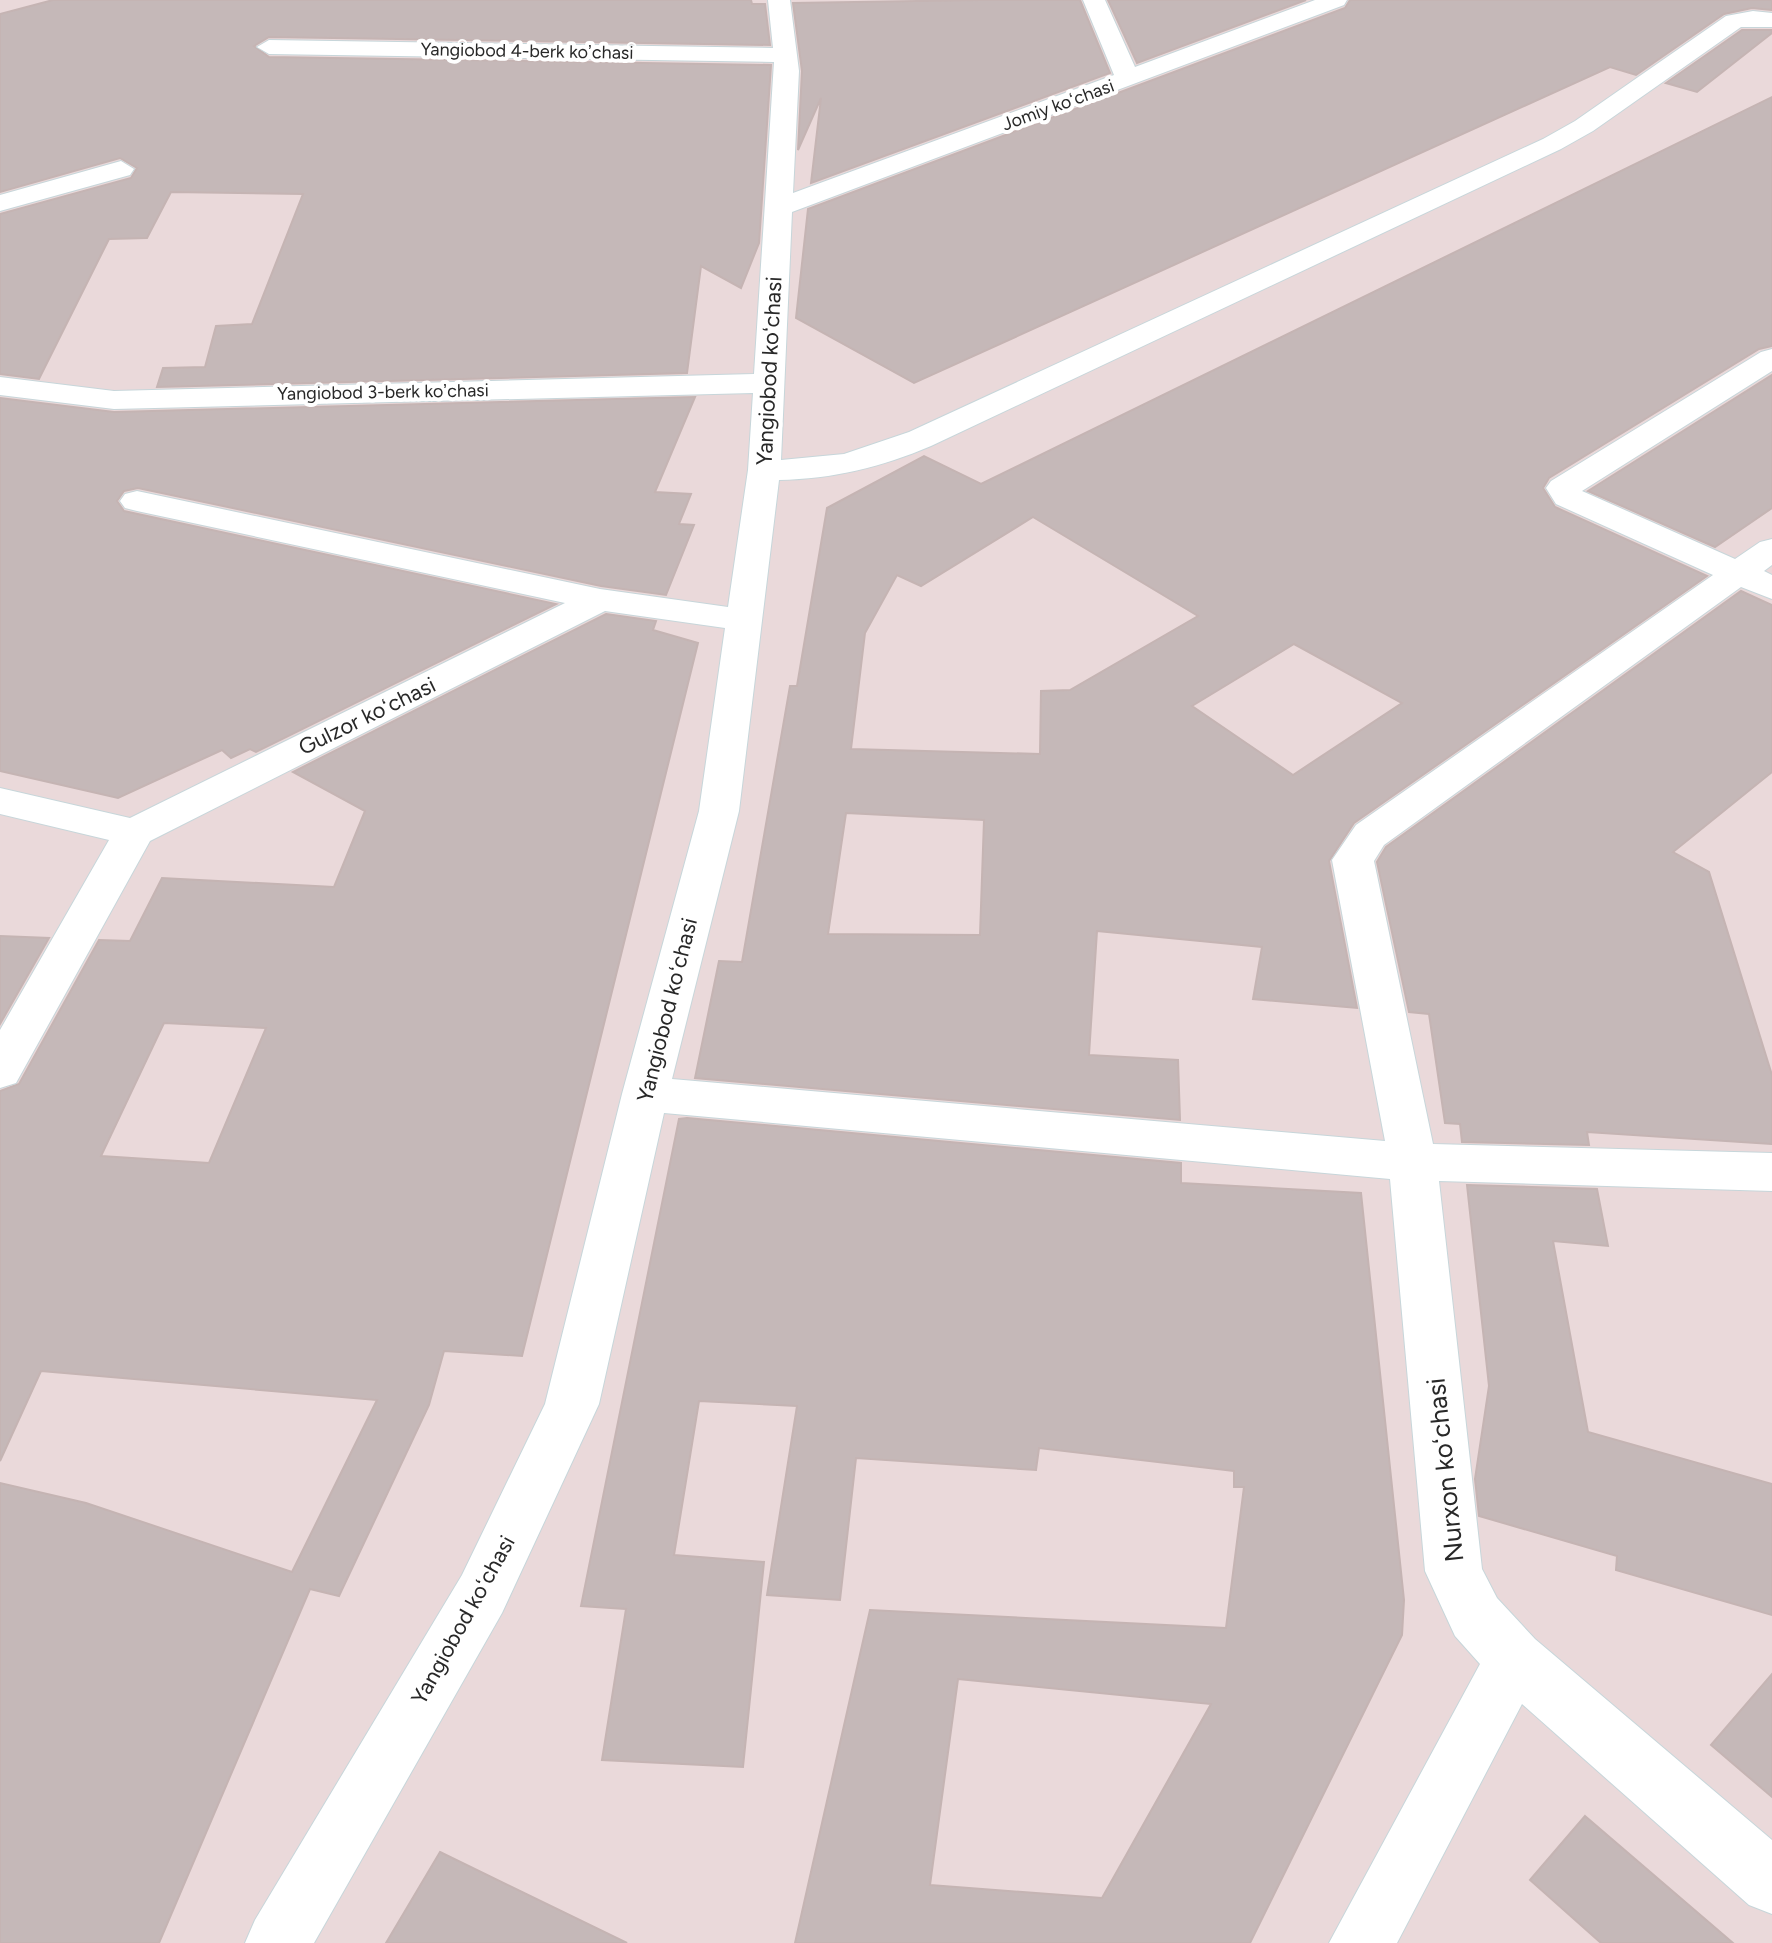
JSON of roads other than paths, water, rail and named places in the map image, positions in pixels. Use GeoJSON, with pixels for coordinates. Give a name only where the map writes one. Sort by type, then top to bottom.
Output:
{"type":"FeatureCollection","features":[{"type":"Feature","properties":{"kind":"street","name":"Yangiobod koʻchasi"},"geometry":{"type":"LineString","coordinates":[[278,1943],[482,1594],[572,1404],[645,1094],[719,811],[764,470],[786,55],[779,0]]}},
{"type":"Feature","properties":{"kind":"street"},"geometry":{"type":"LineString","coordinates":[[1094,0],[1128,79]]}},
{"type":"Feature","properties":{"kind":"street","name":"Jomiy koʻchasi"},"geometry":{"type":"LineString","coordinates":[[779,208],[1336,0]]}},
{"type":"Feature","properties":{"kind":"street"},"geometry":{"type":"LineString","coordinates":[[764,470],[834,468],[883,456],[908,445],[1552,144],[1734,21],[1753,18],[1772,20]]}},
{"type":"Feature","properties":{"kind":"street","name":"Yangiobod 4-berk koʼchasi"},"geometry":{"type":"LineString","coordinates":[[269,47],[786,55]]}},
{"type":"Feature","properties":{"kind":"street"},"geometry":{"type":"LineString","coordinates":[[0,203],[121,169]]}},
{"type":"Feature","properties":{"kind":"street"},"geometry":{"type":"LineString","coordinates":[[1755,581],[1568,497],[1563,488],[1772,358]]}},
{"type":"Feature","properties":{"kind":"street","name":"Yangiobod 3-berk koʼchasi"},"geometry":{"type":"LineString","coordinates":[[0,386],[114,400],[767,383]]}},
{"type":"Feature","properties":{"kind":"street"},"geometry":{"type":"LineString","coordinates":[[137,501],[600,600],[744,620]]}},
{"type":"Feature","properties":{"kind":"street","name":"Nurxon koʻchasi"},"geometry":{"type":"LineString","coordinates":[[1772,549],[1755,581],[1370,835],[1353,860],[1413,1162],[1454,1571],[1476,1617],[1514,1659],[1772,1882]]}},
{"type":"Feature","properties":{"kind":"street","name":"Gulzor koʻchasi"},"geometry":{"type":"LineString","coordinates":[[134,832],[600,600]]}},
{"type":"Feature","properties":{"kind":"street"},"geometry":{"type":"LineString","coordinates":[[0,801],[134,832],[0,1071]]}},
{"type":"Feature","properties":{"kind":"street"},"geometry":{"type":"LineString","coordinates":[[645,1094],[1413,1162],[1772,1172]]}},
{"type":"Feature","properties":{"kind":"street"},"geometry":{"type":"LineString","coordinates":[[1362,1943],[1514,1659]]}}]}
